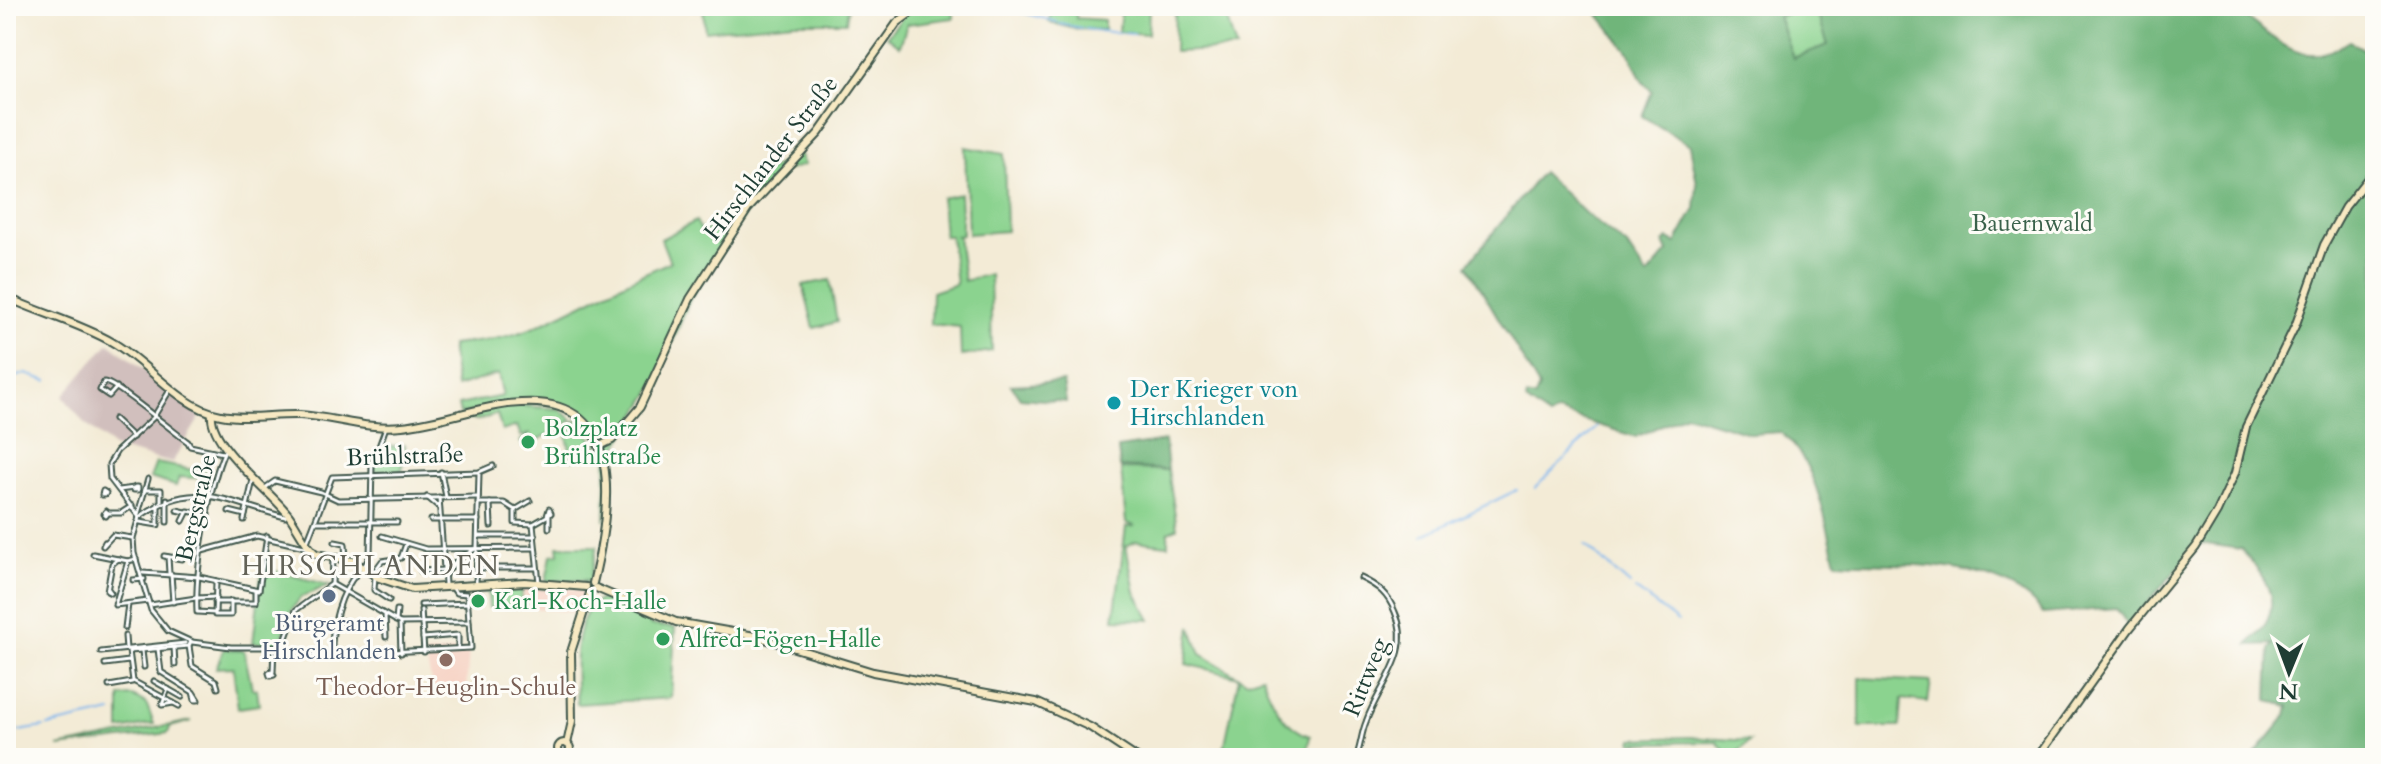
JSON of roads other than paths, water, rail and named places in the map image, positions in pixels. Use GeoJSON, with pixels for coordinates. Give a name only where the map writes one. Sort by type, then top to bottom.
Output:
{"type":"FeatureCollection","features":[{"type":"Feature","properties":{"kind":"main road","name":"Hirschlander Straße"},"geometry":{"type":"LineString","coordinates":[[608,443],[640,407],[695,291],[748,209],[824,127],[897,23],[920,6]]}},
{"type":"Feature","properties":{"kind":"main road"},"geometry":{"type":"LineString","coordinates":[[2037,758],[2130,628],[2196,547],[2217,512],[2235,473],[2252,412],[2296,324],[2333,226],[2375,169]]}},
{"type":"Feature","properties":{"kind":"main road"},"geometry":{"type":"LineString","coordinates":[[6,297],[109,340],[172,389],[214,413],[304,415],[384,427],[521,403],[548,404],[577,417],[600,444],[605,458]]}},
{"type":"Feature","properties":{"kind":"main road"},"geometry":{"type":"LineString","coordinates":[[214,413],[214,424],[225,450],[287,512],[316,554],[346,560],[408,589],[539,583],[591,588],[676,622],[755,636],[866,670],[1036,702],[1100,733],[1137,758]]}},
{"type":"Feature","properties":{"kind":"main road"},"geometry":{"type":"LineString","coordinates":[[600,444],[615,437]]}},
{"type":"Feature","properties":{"kind":"main road"},"geometry":{"type":"LineString","coordinates":[[567,744],[559,746],[559,756],[572,755],[567,744],[572,726],[571,651],[591,588],[607,491],[605,458],[608,443],[600,444]]}},
{"type":"Feature","properties":{"kind":"street"},"geometry":{"type":"LineString","coordinates":[[117,387],[190,446],[225,450]]}},
{"type":"Feature","properties":{"kind":"street"},"geometry":{"type":"LineString","coordinates":[[145,490],[161,490],[158,525],[139,517],[109,477],[109,464],[113,455],[153,418],[172,389]]}},
{"type":"Feature","properties":{"kind":"street"},"geometry":{"type":"LineString","coordinates":[[114,419],[133,437]]}},
{"type":"Feature","properties":{"kind":"street"},"geometry":{"type":"LineString","coordinates":[[384,427],[372,473],[370,572],[374,590],[389,600]]}},
{"type":"Feature","properties":{"kind":"street","name":"Bergstraße"},"geometry":{"type":"LineString","coordinates":[[215,613],[197,612],[196,598],[208,515],[225,450]]}},
{"type":"Feature","properties":{"kind":"street"},"geometry":{"type":"LineString","coordinates":[[476,585],[479,472],[493,466]]}},
{"type":"Feature","properties":{"kind":"street"},"geometry":{"type":"LineString","coordinates":[[441,472],[446,497]]}},
{"type":"Feature","properties":{"kind":"street","name":"Brühlstraße"},"geometry":{"type":"LineString","coordinates":[[326,494],[332,477],[372,473],[479,472]]}},
{"type":"Feature","properties":{"kind":"street"},"geometry":{"type":"LineString","coordinates":[[148,479],[133,538],[149,603],[165,629],[188,643],[192,666],[216,681],[218,688]]}},
{"type":"Feature","properties":{"kind":"street"},"geometry":{"type":"LineString","coordinates":[[229,511],[245,518],[253,480]]}},
{"type":"Feature","properties":{"kind":"street"},"geometry":{"type":"LineString","coordinates":[[264,489],[275,481],[338,500],[478,497]]}},
{"type":"Feature","properties":{"kind":"street"},"geometry":{"type":"LineString","coordinates":[[106,493],[134,488]]}},
{"type":"Feature","properties":{"kind":"street"},"geometry":{"type":"LineString","coordinates":[[139,517],[160,502],[188,493],[285,517]]}},
{"type":"Feature","properties":{"kind":"street"},"geometry":{"type":"LineString","coordinates":[[202,551],[241,539],[267,536],[308,545],[326,494]]}},
{"type":"Feature","properties":{"kind":"street"},"geometry":{"type":"LineString","coordinates":[[427,497],[439,507]]}},
{"type":"Feature","properties":{"kind":"street"},"geometry":{"type":"LineString","coordinates":[[101,652],[188,643],[283,647],[303,656],[471,648],[467,592],[456,593],[444,577],[439,497]]}},
{"type":"Feature","properties":{"kind":"street"},"geometry":{"type":"LineString","coordinates":[[167,499],[167,522]]}},
{"type":"Feature","properties":{"kind":"street"},"geometry":{"type":"LineString","coordinates":[[515,510],[530,501]]}},
{"type":"Feature","properties":{"kind":"street"},"geometry":{"type":"LineString","coordinates":[[478,503],[504,503],[515,510]]}},
{"type":"Feature","properties":{"kind":"street"},"geometry":{"type":"LineString","coordinates":[[490,503],[491,526]]}},
{"type":"Feature","properties":{"kind":"street"},"geometry":{"type":"LineString","coordinates":[[108,513],[121,513],[132,506]]}},
{"type":"Feature","properties":{"kind":"street"},"geometry":{"type":"LineString","coordinates":[[167,510],[208,515]]}},
{"type":"Feature","properties":{"kind":"street"},"geometry":{"type":"LineString","coordinates":[[515,510],[515,523],[533,524],[548,516],[549,528]]}},
{"type":"Feature","properties":{"kind":"street"},"geometry":{"type":"LineString","coordinates":[[183,521],[186,512]]}},
{"type":"Feature","properties":{"kind":"street"},"geometry":{"type":"LineString","coordinates":[[431,520],[478,520]]}},
{"type":"Feature","properties":{"kind":"street"},"geometry":{"type":"LineString","coordinates":[[317,522],[397,522]]}},
{"type":"Feature","properties":{"kind":"street"},"geometry":{"type":"LineString","coordinates":[[533,524],[539,583]]}},
{"type":"Feature","properties":{"kind":"street"},"geometry":{"type":"LineString","coordinates":[[105,542],[114,535],[133,538]]}},
{"type":"Feature","properties":{"kind":"street"},"geometry":{"type":"LineString","coordinates":[[128,561],[115,605],[196,598],[256,602],[267,536]]}},
{"type":"Feature","properties":{"kind":"street"},"geometry":{"type":"LineString","coordinates":[[382,536],[406,544],[444,549],[535,548]]}},
{"type":"Feature","properties":{"kind":"street"},"geometry":{"type":"LineString","coordinates":[[477,536],[535,536]]}},
{"type":"Feature","properties":{"kind":"street"},"geometry":{"type":"LineString","coordinates":[[335,542],[345,544],[346,560]]}},
{"type":"Feature","properties":{"kind":"street"},"geometry":{"type":"LineString","coordinates":[[332,653],[346,590],[358,572],[370,572],[382,561],[401,558],[406,544]]}},
{"type":"Feature","properties":{"kind":"street"},"geometry":{"type":"LineString","coordinates":[[444,577],[457,560],[476,549]]}},
{"type":"Feature","properties":{"kind":"street"},"geometry":{"type":"LineString","coordinates":[[93,554],[128,561],[136,559]]}},
{"type":"Feature","properties":{"kind":"street"},"geometry":{"type":"LineString","coordinates":[[174,602],[166,556],[182,559]]}},
{"type":"Feature","properties":{"kind":"street"},"geometry":{"type":"LineString","coordinates":[[108,589],[112,564],[118,559]]}},
{"type":"Feature","properties":{"kind":"street"},"geometry":{"type":"LineString","coordinates":[[332,584],[333,559]]}},
{"type":"Feature","properties":{"kind":"street"},"geometry":{"type":"LineString","coordinates":[[477,568],[537,568]]}},
{"type":"Feature","properties":{"kind":"street"},"geometry":{"type":"LineString","coordinates":[[421,571],[444,570]]}},
{"type":"Feature","properties":{"kind":"street"},"geometry":{"type":"LineString","coordinates":[[143,573],[199,577],[258,590]]}},
{"type":"Feature","properties":{"kind":"street","name":"Rittweg"},"geometry":{"type":"LineString","coordinates":[[1356,758],[1365,722],[1394,667],[1402,635],[1388,597],[1377,585],[1361,578]]}},
{"type":"Feature","properties":{"kind":"street"},"geometry":{"type":"LineString","coordinates":[[133,580],[144,579]]}},
{"type":"Feature","properties":{"kind":"street"},"geometry":{"type":"LineString","coordinates":[[216,582],[215,613],[231,615],[231,601]]}},
{"type":"Feature","properties":{"kind":"street"},"geometry":{"type":"LineString","coordinates":[[332,584],[398,622],[409,625],[469,622]]}},
{"type":"Feature","properties":{"kind":"street"},"geometry":{"type":"LineString","coordinates":[[283,647],[288,625],[299,607],[332,584]]}},
{"type":"Feature","properties":{"kind":"street"},"geometry":{"type":"LineString","coordinates":[[424,652],[421,607],[468,603]]}},
{"type":"Feature","properties":{"kind":"street"},"geometry":{"type":"LineString","coordinates":[[125,628],[128,604]]}},
{"type":"Feature","properties":{"kind":"street"},"geometry":{"type":"LineString","coordinates":[[397,610],[401,653]]}},
{"type":"Feature","properties":{"kind":"street"},"geometry":{"type":"LineString","coordinates":[[385,616],[386,637]]}},
{"type":"Feature","properties":{"kind":"street"},"geometry":{"type":"LineString","coordinates":[[337,620],[368,626]]}},
{"type":"Feature","properties":{"kind":"street"},"geometry":{"type":"LineString","coordinates":[[288,625],[309,626]]}},
{"type":"Feature","properties":{"kind":"street"},"geometry":{"type":"LineString","coordinates":[[409,625],[409,630]]}},
{"type":"Feature","properties":{"kind":"street"},"geometry":{"type":"LineString","coordinates":[[423,638],[458,635],[458,650]]}},
{"type":"Feature","properties":{"kind":"street"},"geometry":{"type":"LineString","coordinates":[[125,636],[133,681]]}},
{"type":"Feature","properties":{"kind":"street"},"geometry":{"type":"LineString","coordinates":[[128,650],[158,649],[188,643]]}},
{"type":"Feature","properties":{"kind":"street"},"geometry":{"type":"LineString","coordinates":[[273,672],[274,646]]}},
{"type":"Feature","properties":{"kind":"street"},"geometry":{"type":"LineString","coordinates":[[174,647],[175,665]]}},
{"type":"Feature","properties":{"kind":"street"},"geometry":{"type":"LineString","coordinates":[[158,649],[161,672],[193,692]]}},
{"type":"Feature","properties":{"kind":"street"},"geometry":{"type":"LineString","coordinates":[[142,650],[144,667]]}},
{"type":"Feature","properties":{"kind":"street"},"geometry":{"type":"LineString","coordinates":[[105,664],[129,661]]}},
{"type":"Feature","properties":{"kind":"street"},"geometry":{"type":"LineString","coordinates":[[109,686],[133,681],[179,706]]}},
{"type":"Feature","properties":{"kind":"street"},"geometry":{"type":"LineString","coordinates":[[154,681],[182,697]]}},
{"type":"Feature","properties":{"kind":"street"},"geometry":{"type":"LineString","coordinates":[[162,697],[168,689]]}},
{"type":"Feature","properties":{"kind":"waterway"},"geometry":{"type":"LineString","coordinates":[[576,6],[609,16],[701,6]]}},
{"type":"Feature","properties":{"kind":"waterway"},"geometry":{"type":"LineString","coordinates":[[999,6],[1057,22]]}},
{"type":"Feature","properties":{"kind":"waterway"},"geometry":{"type":"LineString","coordinates":[[1060,24],[1097,31]]}},
{"type":"Feature","properties":{"kind":"waterway"},"geometry":{"type":"LineString","coordinates":[[1099,31],[1134,34]]}},
{"type":"Feature","properties":{"kind":"waterway"},"geometry":{"type":"LineString","coordinates":[[6,379],[26,374],[48,381]]}},
{"type":"Feature","properties":{"kind":"waterway"},"geometry":{"type":"LineString","coordinates":[[1535,488],[1597,427]]}},
{"type":"Feature","properties":{"kind":"waterway"},"geometry":{"type":"LineString","coordinates":[[1422,536],[1517,490]]}},
{"type":"Feature","properties":{"kind":"waterway"},"geometry":{"type":"LineString","coordinates":[[1585,545],[1630,585]]}},
{"type":"Feature","properties":{"kind":"waterway"},"geometry":{"type":"LineString","coordinates":[[1635,589],[1678,622]]}},
{"type":"Feature","properties":{"kind":"waterway"},"geometry":{"type":"LineString","coordinates":[[48,726],[112,712]]}},
{"type":"Feature","properties":{"kind":"waterway"},"geometry":{"type":"LineString","coordinates":[[6,733],[44,727]]}},
{"type":"Feature","properties":{"kind":"place","name":"Der Krieger von Hirschlanden"},"geometry":{"type":"Point","coordinates":[1114,403]}},
{"type":"Feature","properties":{"kind":"place","name":"Bolzplatz Brühlstraße"},"geometry":{"type":"Point","coordinates":[528,442]}},
{"type":"Feature","properties":{"kind":"place","name":"Bürgeramt Hirschlanden"},"geometry":{"type":"Point","coordinates":[329,596]}},
{"type":"Feature","properties":{"kind":"place","name":"Karl-Koch-Halle"},"geometry":{"type":"Point","coordinates":[478,601]}},
{"type":"Feature","properties":{"kind":"place","name":"Alfred-Fögen-Halle"},"geometry":{"type":"Point","coordinates":[663,639]}},
{"type":"Feature","properties":{"kind":"place","name":"Theodor-Heuglin-Schule"},"geometry":{"type":"Point","coordinates":[446,660]}},
{"type":"Feature","properties":{"kind":"district","name":"HIRSCHLANDEN"},"geometry":{"type":"Point","coordinates":[371,566]}},
{"type":"Feature","properties":{"kind":"park label","name":"Bauernwald"},"geometry":{"type":"Point","coordinates":[2032,223]}}]}
